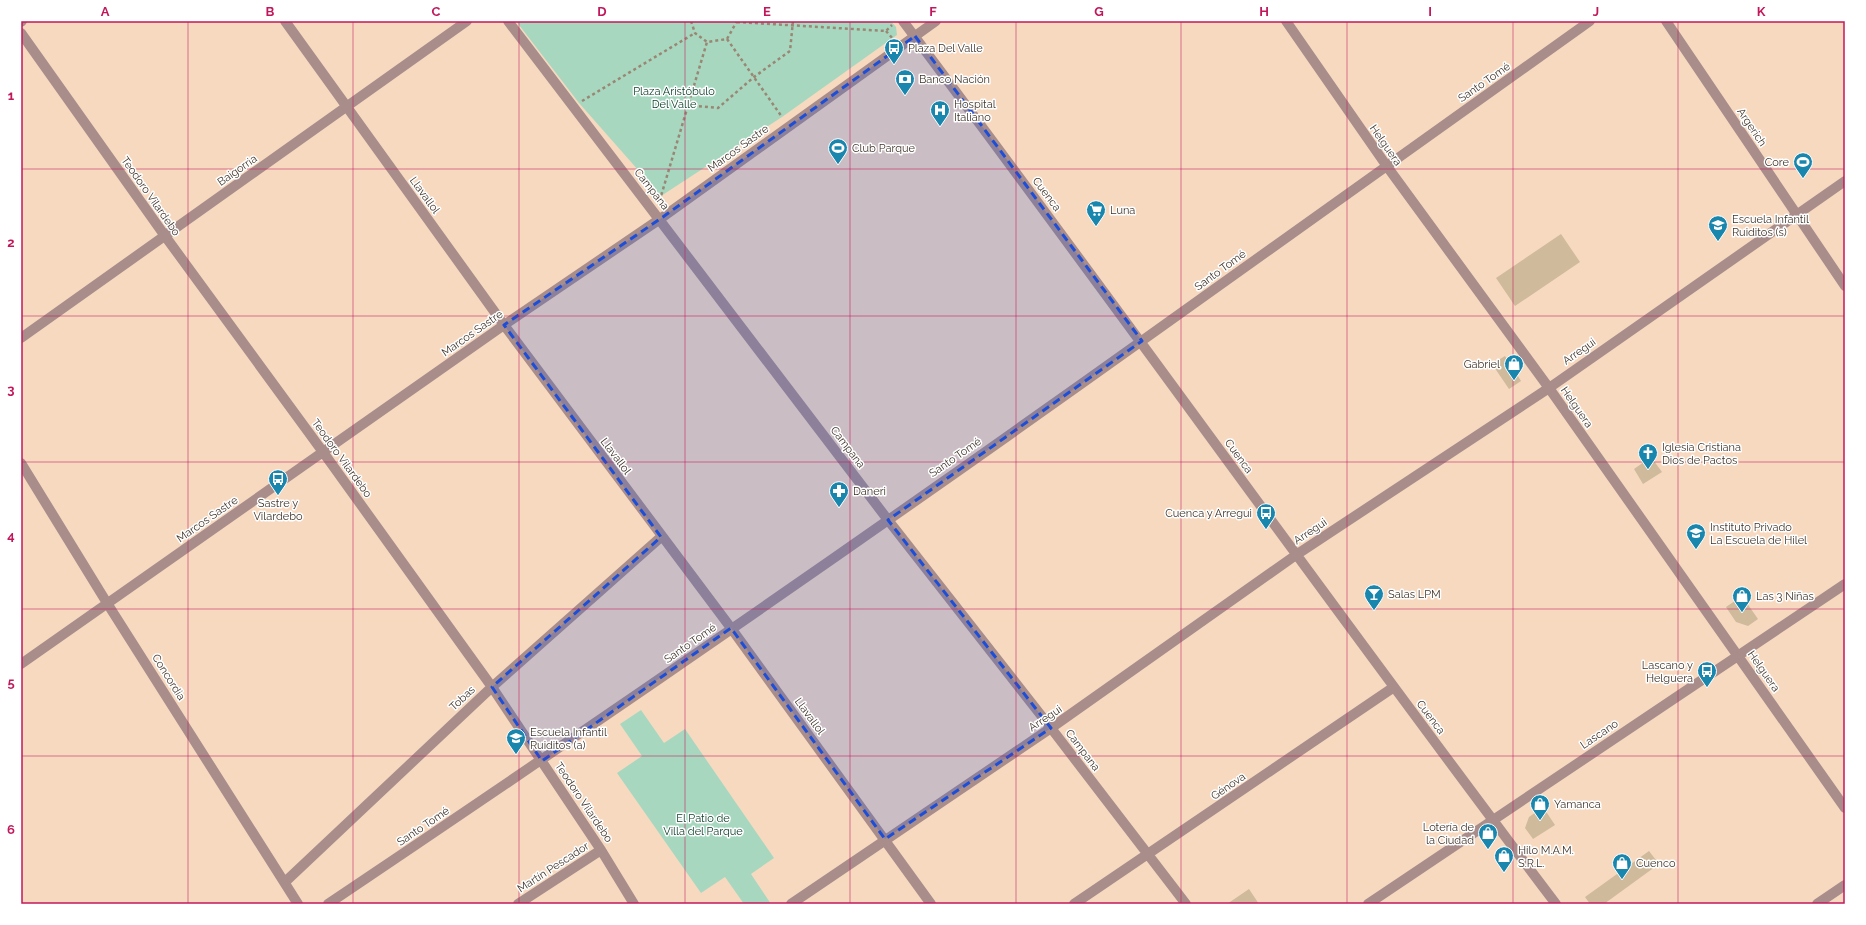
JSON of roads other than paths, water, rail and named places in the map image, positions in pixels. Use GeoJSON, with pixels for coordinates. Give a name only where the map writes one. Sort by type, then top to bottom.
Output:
{"type":"FeatureCollection","features":[{"type":"Feature","properties":{"kind":"street","name":"Llavallol"},"geometry":{"type":"LineString","coordinates":[[285,21],[504,325],[661,537],[731,628],[931,904]]}},
{"type":"Feature","properties":{"kind":"street","name":"Baigorria"},"geometry":{"type":"LineString","coordinates":[[21,338],[467,21]]}},
{"type":"Feature","properties":{"kind":"street","name":"Campana"},"geometry":{"type":"LineString","coordinates":[[508,21],[649,204],[888,520],[1052,728],[1186,904]]}},
{"type":"Feature","properties":{"kind":"street","name":"Cuenca"},"geometry":{"type":"LineString","coordinates":[[903,21],[1142,341],[1296,555],[1556,904]]}},
{"type":"Feature","properties":{"kind":"street","name":"Marcos Sastre"},"geometry":{"type":"LineString","coordinates":[[21,664],[504,325],[660,219],[936,21]]}},
{"type":"Feature","properties":{"kind":"street","name":"Helguera"},"geometry":{"type":"LineString","coordinates":[[1286,21],[1386,165],[1549,388],[1845,808]]}},
{"type":"Feature","properties":{"kind":"street","name":"Santo Tomé"},"geometry":{"type":"LineString","coordinates":[[328,904],[542,761],[888,520],[1142,341],[1386,165],[1590,21]]}},
{"type":"Feature","properties":{"kind":"street","name":"Argerich"},"geometry":{"type":"LineString","coordinates":[[1666,21],[1845,286]]}},
{"type":"Feature","properties":{"kind":"street","name":"Teodoro Vilardebo"},"geometry":{"type":"LineString","coordinates":[[21,33],[165,236],[492,687],[601,850],[634,904]]}},
{"type":"Feature","properties":{"kind":"street","name":"Arregui"},"geometry":{"type":"LineString","coordinates":[[791,904],[885,839],[1052,728],[1296,555],[1549,388],[1845,181]]}},
{"type":"Feature","properties":{"kind":"street","name":"Concordia"},"geometry":{"type":"LineString","coordinates":[[21,463],[107,603],[298,904]]}},
{"type":"Feature","properties":{"kind":"street","name":"Tobas"},"geometry":{"type":"LineString","coordinates":[[285,882],[492,687],[661,537]]}},
{"type":"Feature","properties":{"kind":"street","name":"Lascano"},"geometry":{"type":"LineString","coordinates":[[1368,904],[1845,584]]}},
{"type":"Feature","properties":{"kind":"street","name":"Génova"},"geometry":{"type":"LineString","coordinates":[[1074,904],[1394,687]]}},
{"type":"Feature","properties":{"kind":"street","name":"Martín Pescador"},"geometry":{"type":"LineString","coordinates":[[518,904],[601,850]]}},
{"type":"Feature","properties":{"kind":"street"},"geometry":{"type":"LineString","coordinates":[[1817,904],[1845,885]]}},
{"type":"Feature","properties":{"kind":"place","name":"Plaza Del Valle"},"geometry":{"type":"Point","coordinates":[894,65]}},
{"type":"Feature","properties":{"kind":"place","name":"Banco Nación"},"geometry":{"type":"Point","coordinates":[905,96]}},
{"type":"Feature","properties":{"kind":"place","name":"Hospital Italiano"},"geometry":{"type":"Point","coordinates":[940,127]}},
{"type":"Feature","properties":{"kind":"place","name":"Club Parque"},"geometry":{"type":"Point","coordinates":[838,165]}},
{"type":"Feature","properties":{"kind":"place","name":"Core"},"geometry":{"type":"Point","coordinates":[1803,179]}},
{"type":"Feature","properties":{"kind":"place","name":"Luna"},"geometry":{"type":"Point","coordinates":[1096,227]}},
{"type":"Feature","properties":{"kind":"place","name":"Escuela Infantil Ruiditos (s)"},"geometry":{"type":"Point","coordinates":[1718,242]}},
{"type":"Feature","properties":{"kind":"place","name":"Gabriel"},"geometry":{"type":"Point","coordinates":[1514,381]}},
{"type":"Feature","properties":{"kind":"place","name":"Iglesia Cristiana Dios de Pactos"},"geometry":{"type":"Point","coordinates":[1648,470]}},
{"type":"Feature","properties":{"kind":"place","name":"Sastre y Vilardebo"},"geometry":{"type":"Point","coordinates":[278,496]}},
{"type":"Feature","properties":{"kind":"place","name":"Daneri"},"geometry":{"type":"Point","coordinates":[839,508]}},
{"type":"Feature","properties":{"kind":"place","name":"Cuenca y Arregui"},"geometry":{"type":"Point","coordinates":[1266,530]}},
{"type":"Feature","properties":{"kind":"place","name":"Instituto Privado La Escuela de Hilel"},"geometry":{"type":"Point","coordinates":[1696,550]}},
{"type":"Feature","properties":{"kind":"place","name":"Salas LPM"},"geometry":{"type":"Point","coordinates":[1374,611]}},
{"type":"Feature","properties":{"kind":"place","name":"Las 3 Niñas"},"geometry":{"type":"Point","coordinates":[1742,613]}},
{"type":"Feature","properties":{"kind":"place","name":"Lascano y Helguera"},"geometry":{"type":"Point","coordinates":[1707,688]}},
{"type":"Feature","properties":{"kind":"place","name":"Escuela Infantil Ruiditos (a)"},"geometry":{"type":"Point","coordinates":[516,755]}},
{"type":"Feature","properties":{"kind":"place","name":"Yamanca"},"geometry":{"type":"Point","coordinates":[1540,821]}},
{"type":"Feature","properties":{"kind":"place","name":"Lotería de la Ciudad"},"geometry":{"type":"Point","coordinates":[1488,850]}},
{"type":"Feature","properties":{"kind":"place","name":"Hilo M.A.M. S.R.L."},"geometry":{"type":"Point","coordinates":[1504,873]}},
{"type":"Feature","properties":{"kind":"place","name":"Cuenco"},"geometry":{"type":"Point","coordinates":[1622,880]}},
{"type":"Feature","properties":{"kind":"park label","name":"Plaza Aristóbulo Del Valle"},"geometry":{"type":"Point","coordinates":[674,97]}},
{"type":"Feature","properties":{"kind":"park label","name":"El Patio de Villa del Parque"},"geometry":{"type":"Point","coordinates":[703,824]}}]}
